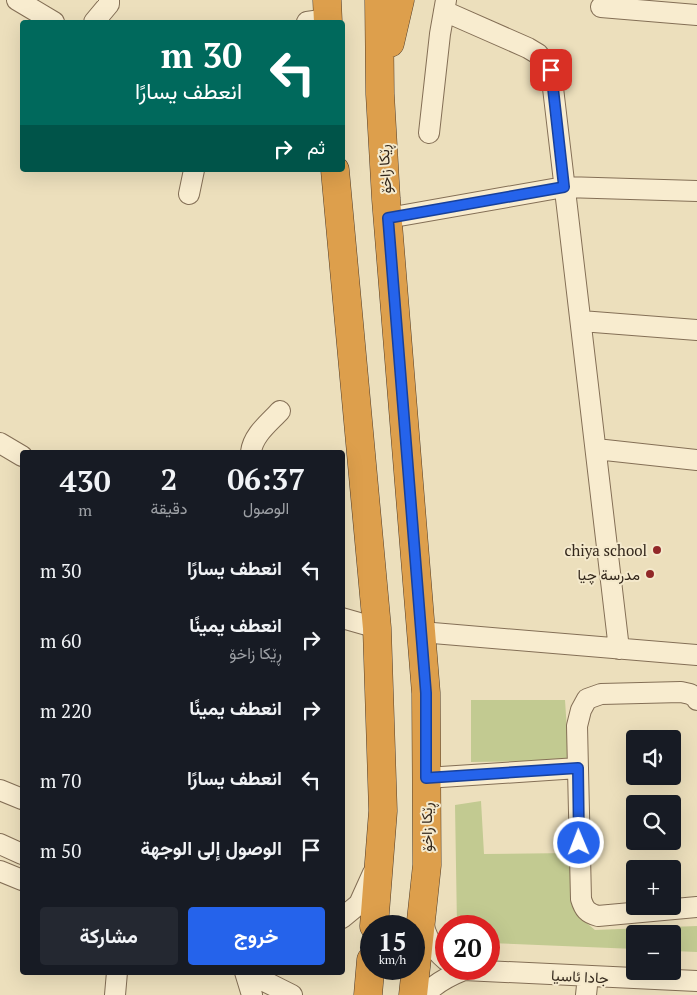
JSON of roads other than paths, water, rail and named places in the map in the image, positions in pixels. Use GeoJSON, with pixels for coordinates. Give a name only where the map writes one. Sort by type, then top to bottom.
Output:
{"type":"FeatureCollection","features":[{"type":"Feature","properties":{"kind":"highway","name":"ڕێکا زاخۆ"},"geometry":{"type":"LineString","coordinates":[[379,0],[380,94],[388,218],[426,693],[427,865],[414,995]]}},
{"type":"Feature","properties":{"kind":"highway"},"geometry":{"type":"LineString","coordinates":[[380,94],[400,0]]}},
{"type":"Feature","properties":{"kind":"highway"},"geometry":{"type":"LineString","coordinates":[[335,172],[377,628],[383,811],[375,915]]}},
{"type":"Feature","properties":{"kind":"highway"},"geometry":{"type":"LineString","coordinates":[[368,995],[369,980]]}},
{"type":"Feature","properties":{"kind":"street"},"geometry":{"type":"LineString","coordinates":[[17,0],[51,20]]}},
{"type":"Feature","properties":{"kind":"street"},"geometry":{"type":"LineString","coordinates":[[96,20],[109,4],[109,0]]}},
{"type":"Feature","properties":{"kind":"street"},"geometry":{"type":"LineString","coordinates":[[429,133],[445,5],[538,54],[551,70],[619,649]]}},
{"type":"Feature","properties":{"kind":"street"},"geometry":{"type":"LineString","coordinates":[[601,8],[697,16]]}},
{"type":"Feature","properties":{"kind":"street"},"geometry":{"type":"LineString","coordinates":[[189,194],[194,172]]}},
{"type":"Feature","properties":{"kind":"street"},"geometry":{"type":"LineString","coordinates":[[388,218],[564,187],[697,191]]}},
{"type":"Feature","properties":{"kind":"street"},"geometry":{"type":"LineString","coordinates":[[581,320],[697,330]]}},
{"type":"Feature","properties":{"kind":"street"},"geometry":{"type":"LineString","coordinates":[[251,450],[252,444],[263,428],[280,411]]}},
{"type":"Feature","properties":{"kind":"street"},"geometry":{"type":"LineString","coordinates":[[0,443],[20,455]]}},
{"type":"Feature","properties":{"kind":"street"},"geometry":{"type":"LineString","coordinates":[[596,449],[697,460]]}},
{"type":"Feature","properties":{"kind":"street"},"geometry":{"type":"LineString","coordinates":[[345,619],[377,628]]}},
{"type":"Feature","properties":{"kind":"street"},"geometry":{"type":"LineString","coordinates":[[421,632],[697,655]]}},
{"type":"Feature","properties":{"kind":"street"},"geometry":{"type":"LineString","coordinates":[[697,700],[697,698],[690,694],[681,692],[601,694],[587,699],[576,726],[580,899],[584,908],[589,914],[598,916],[697,907]]}},
{"type":"Feature","properties":{"kind":"street"},"geometry":{"type":"LineString","coordinates":[[426,778],[578,768]]}},
{"type":"Feature","properties":{"kind":"street"},"geometry":{"type":"LineString","coordinates":[[0,790],[20,798]]}},
{"type":"Feature","properties":{"kind":"street"},"geometry":{"type":"LineString","coordinates":[[0,844],[20,853]]}},
{"type":"Feature","properties":{"kind":"street"},"geometry":{"type":"LineString","coordinates":[[345,916],[359,904],[380,860]]}},
{"type":"Feature","properties":{"kind":"street"},"geometry":{"type":"LineString","coordinates":[[0,872],[20,879]]}},
{"type":"Feature","properties":{"kind":"street"},"geometry":{"type":"LineString","coordinates":[[422,912],[424,928],[435,949]]}},
{"type":"Feature","properties":{"kind":"street"},"geometry":{"type":"LineString","coordinates":[[115,995],[117,975]]}},
{"type":"Feature","properties":{"kind":"street"},"geometry":{"type":"LineString","coordinates":[[246,975],[252,995]]}},
{"type":"Feature","properties":{"kind":"street"},"geometry":{"type":"LineString","coordinates":[[251,975],[292,995]]}},
{"type":"Feature","properties":{"kind":"street","name":"جادا ئاسيا"},"geometry":{"type":"LineString","coordinates":[[500,975],[587,986],[697,981]]}},
{"type":"Feature","properties":{"kind":"street"},"geometry":{"type":"LineString","coordinates":[[425,995],[443,980]]}},
{"type":"Feature","properties":{"kind":"place","name":"chiya school"},"geometry":{"type":"Point","coordinates":[657,550]}},
{"type":"Feature","properties":{"kind":"place","name":"مدرسة چيا"},"geometry":{"type":"Point","coordinates":[650,574]}}]}
